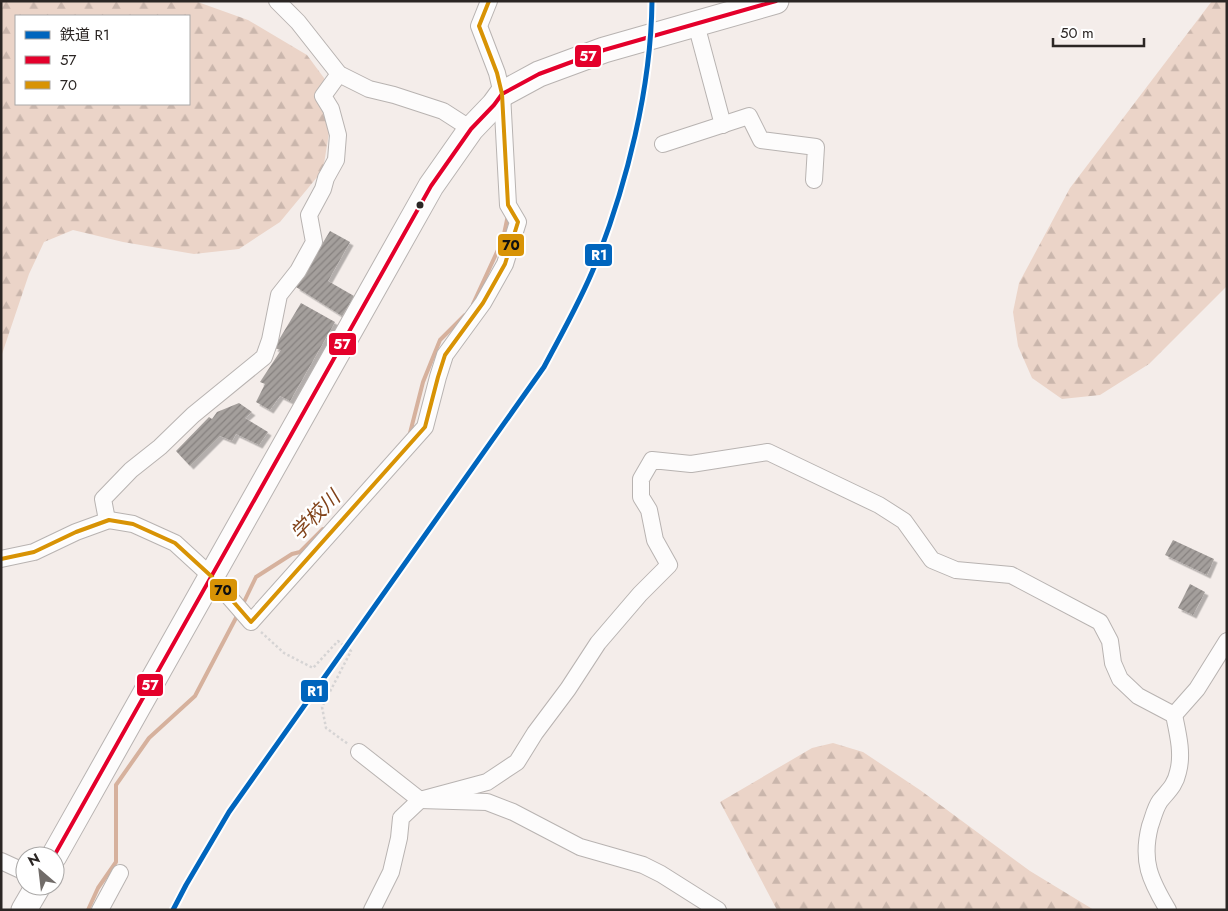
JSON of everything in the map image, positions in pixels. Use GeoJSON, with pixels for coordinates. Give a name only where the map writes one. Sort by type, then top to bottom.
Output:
{"type":"FeatureCollection","features":[{"type":"Feature","properties":{"kind":"highway"},"geometry":{"type":"LineString","coordinates":[[60,846],[431,186],[471,129],[502,94],[539,74],[604,50],[776,1]]}},
{"type":"Feature","properties":{"kind":"highway"},"geometry":{"type":"LineString","coordinates":[[24,910],[32,896]]}},
{"type":"Feature","properties":{"kind":"street"},"geometry":{"type":"LineString","coordinates":[[277,1],[298,22],[339,74],[369,89],[394,95],[443,112],[471,129]]}},
{"type":"Feature","properties":{"kind":"street"},"geometry":{"type":"LineString","coordinates":[[1,559],[34,552],[107,520],[133,524],[175,543],[211,576],[251,622],[425,427],[445,355],[483,303],[505,264],[518,222],[508,205],[502,94],[497,73],[479,26],[489,1]]}},
{"type":"Feature","properties":{"kind":"street"},"geometry":{"type":"LineString","coordinates":[[696,24],[723,125]]}},
{"type":"Feature","properties":{"kind":"street"},"geometry":{"type":"LineString","coordinates":[[107,520],[103,499],[130,470],[160,447],[194,415],[264,357],[270,340],[279,295],[298,271],[314,242],[309,215],[336,160],[338,135],[331,108],[323,96],[339,74]]}},
{"type":"Feature","properties":{"kind":"street"},"geometry":{"type":"LineString","coordinates":[[663,144],[749,116],[761,140],[816,147],[814,180]]}},
{"type":"Feature","properties":{"kind":"street"},"geometry":{"type":"LineString","coordinates":[[372,910],[391,872],[399,838],[401,818],[420,800],[487,782],[517,762],[598,643],[640,594],[669,565],[655,540],[649,510],[641,497],[641,479],[652,460],[691,464],[768,452],[880,505],[904,521],[932,560],[956,570],[1011,576],[1100,622],[1110,641],[1113,664],[1120,679],[1138,696],[1174,715]]}},
{"type":"Feature","properties":{"kind":"street"},"geometry":{"type":"LineString","coordinates":[[1174,715],[1197,689],[1227,642]]}},
{"type":"Feature","properties":{"kind":"street"},"geometry":{"type":"LineString","coordinates":[[1160,906],[1148,867],[1145,850],[1159,802],[1174,785],[1178,772],[1180,754],[1174,715]]}},
{"type":"Feature","properties":{"kind":"street"},"geometry":{"type":"LineString","coordinates":[[359,752],[420,800],[487,802],[513,812],[580,847],[643,865],[661,874],[718,910]]}},
{"type":"Feature","properties":{"kind":"street"},"geometry":{"type":"LineString","coordinates":[[1,861],[15,867]]}},
{"type":"Feature","properties":{"kind":"street"},"geometry":{"type":"LineString","coordinates":[[100,910],[120,873]]}},
{"type":"Feature","properties":{"kind":"path"},"geometry":{"type":"LineString","coordinates":[[251,622],[284,654],[313,668],[338,641],[351,651],[322,707],[326,728],[359,752]]}},
{"type":"Feature","properties":{"kind":"green space"},"geometry":{"type":"Polygon","coordinates":[[[1,1],[195,1],[248,20],[307,55],[324,78],[332,114],[323,170],[280,222],[239,249],[194,254],[123,242],[73,230],[44,242],[29,274],[1,357],[1,1]]]}},
{"type":"Feature","properties":{"kind":"green space"},"geometry":{"type":"Polygon","coordinates":[[[1212,1],[1227,1],[1227,286],[1149,364],[1100,395],[1062,399],[1032,378],[1018,346],[1013,312],[1019,283],[1070,188],[1212,1]]]}},
{"type":"Feature","properties":{"kind":"green space"},"geometry":{"type":"Polygon","coordinates":[[[833,743],[863,752],[920,790],[1030,871],[1094,910],[777,910],[720,802],[812,748],[833,743]]]}},
{"type":"Feature","properties":{"kind":"building"},"geometry":{"type":"Polygon","coordinates":[[[330,231],[350,242],[328,281],[354,296],[342,316],[296,287],[330,231]]]}},
{"type":"Feature","properties":{"kind":"building"},"geometry":{"type":"Polygon","coordinates":[[[301,303],[335,322],[290,401],[280,396],[270,410],[256,402],[265,384],[260,382],[281,350],[274,348],[301,303]]]}},
{"type":"Feature","properties":{"kind":"building"},"geometry":{"type":"Polygon","coordinates":[[[239,403],[252,412],[245,418],[268,432],[259,445],[236,434],[232,441],[220,436],[190,466],[176,451],[209,417],[212,419],[217,412],[239,403]]]}},
{"type":"Feature","properties":{"kind":"building"},"geometry":{"type":"Polygon","coordinates":[[[1173,540],[1214,559],[1207,575],[1165,555],[1173,540]]]}},
{"type":"Feature","properties":{"kind":"building"},"geometry":{"type":"Polygon","coordinates":[[[1190,584],[1205,592],[1193,615],[1178,608],[1190,584]]]}},
{"type":"Feature","properties":{"kind":"waterway","name":"学校川"},"geometry":{"type":"LineString","coordinates":[[473,304],[503,239],[508,215]]}},
{"type":"Feature","properties":{"kind":"waterway","name":"学校川"},"geometry":{"type":"LineString","coordinates":[[410,433],[423,382],[440,340],[465,315]]}},
{"type":"Feature","properties":{"kind":"waterway","name":"学校川"},"geometry":{"type":"LineString","coordinates":[[242,606],[256,577],[292,554],[300,552],[323,529]]}},
{"type":"Feature","properties":{"kind":"waterway","name":"学校川"},"geometry":{"type":"LineString","coordinates":[[88,910],[98,888],[116,862],[116,785],[149,738],[195,696],[238,614]]}},
{"type":"Feature","properties":{"kind":"rail line","name":"R1"},"geometry":{"type":"LineString","coordinates":[[173,910],[229,812],[544,367],[584,291],[595,265],[607,234],[627,169],[642,102],[651,34],[652,1]]}},
{"type":"Feature","properties":{"kind":"transit line","name":"70"},"geometry":{"type":"LineString","coordinates":[[1,559],[34,552],[76,532],[109,520],[133,524],[175,543],[211,576],[251,622],[425,427],[445,355],[483,303],[505,264],[518,222],[508,205],[502,94],[497,73],[479,26],[489,1]]}},
{"type":"Feature","properties":{"kind":"transit line","name":"57"},"geometry":{"type":"LineString","coordinates":[[60,846],[431,186],[471,129],[502,94],[539,74],[604,50],[776,1]]}}]}
